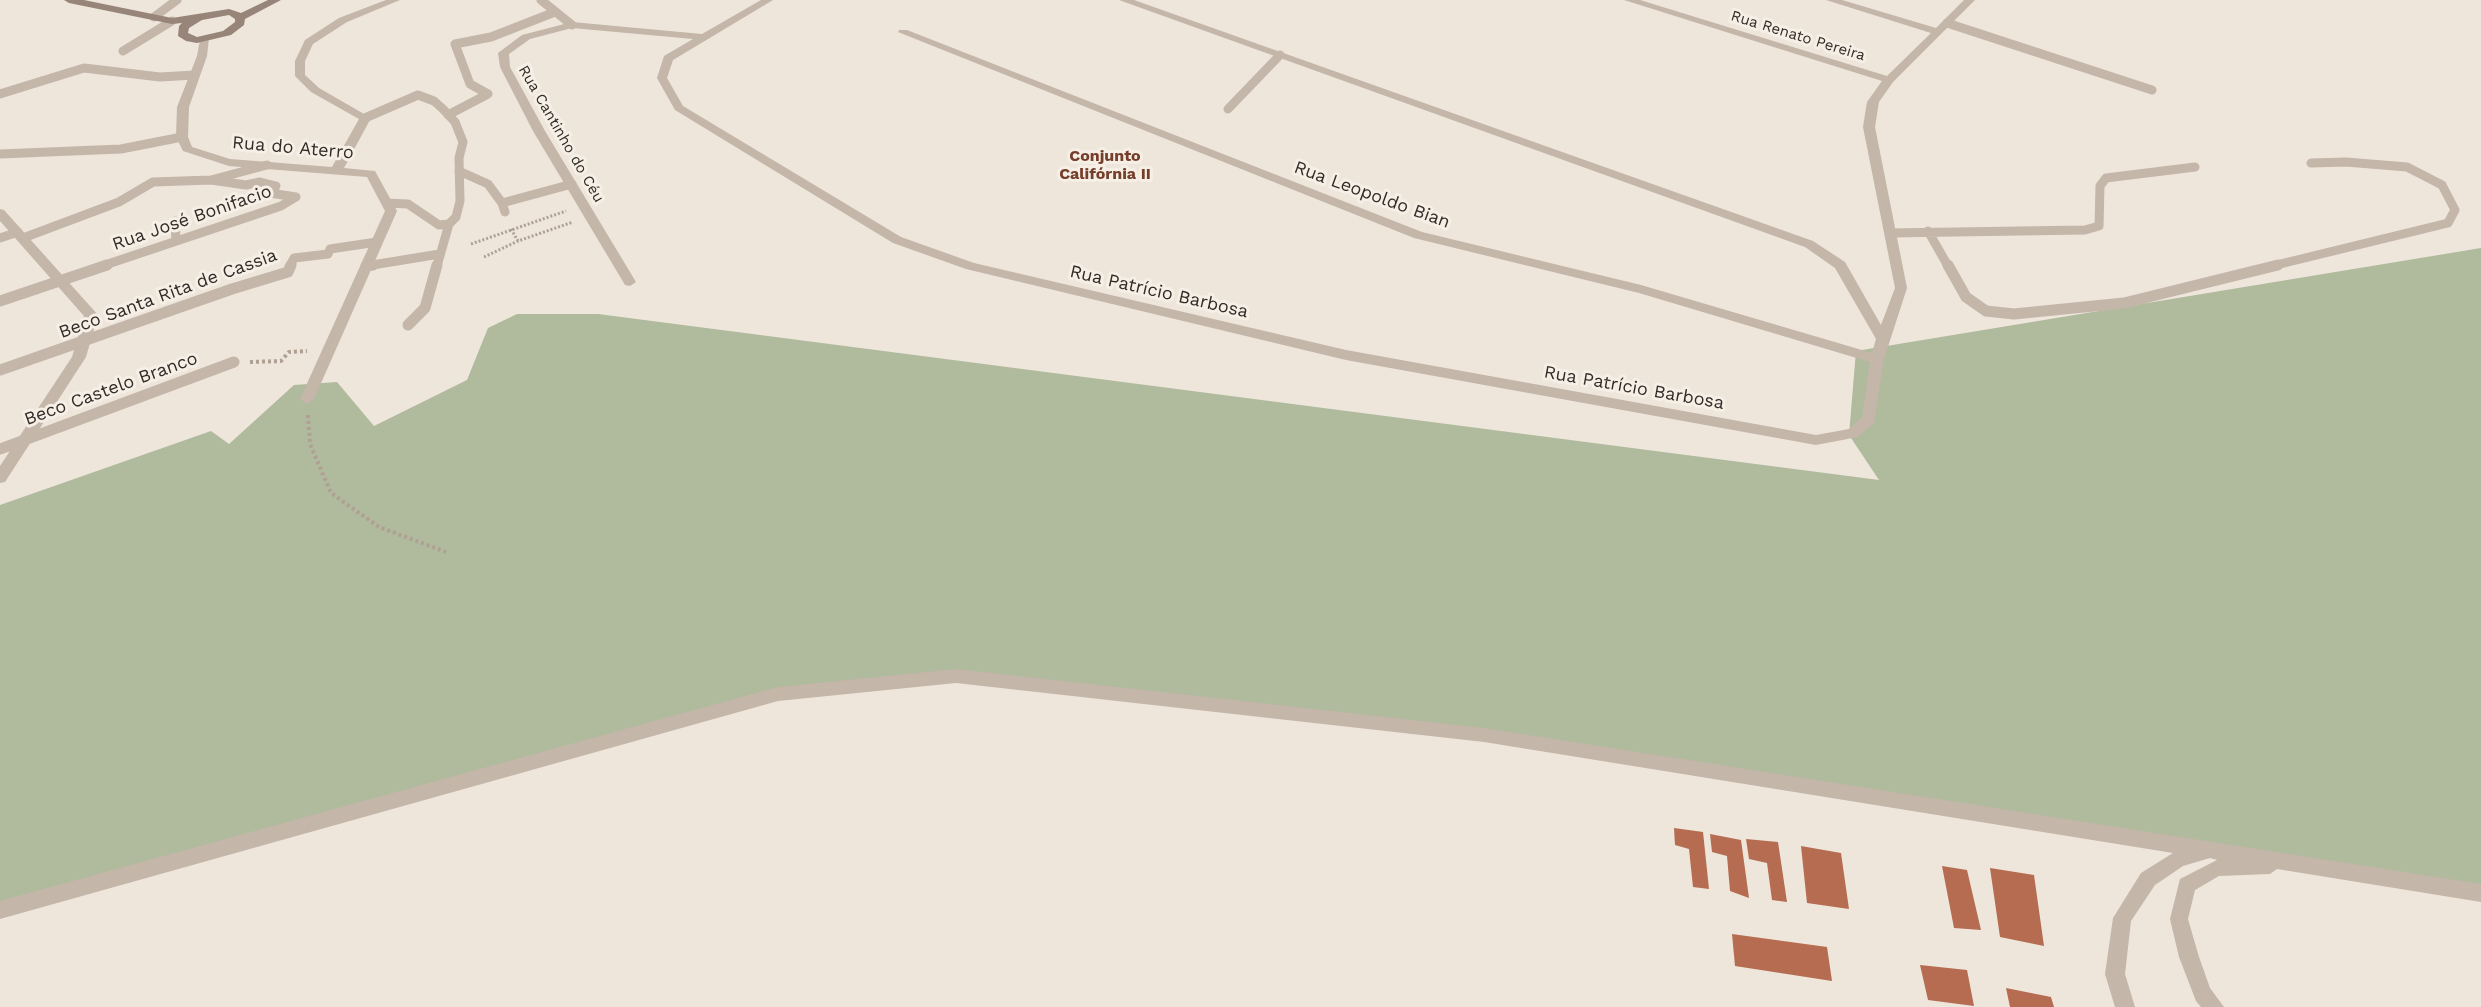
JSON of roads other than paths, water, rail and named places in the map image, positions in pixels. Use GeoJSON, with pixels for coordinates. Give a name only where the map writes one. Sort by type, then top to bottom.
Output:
{"type":"FeatureCollection","features":[{"type":"Feature","properties":{"kind":"street"},"geometry":{"type":"LineString","coordinates":[[69,0],[172,21],[220,12],[238,16],[275,0]]}},
{"type":"Feature","properties":{"kind":"street"},"geometry":{"type":"LineString","coordinates":[[336,171],[365,118],[315,90],[300,76],[300,61],[309,42],[343,20],[395,0]]}},
{"type":"Feature","properties":{"kind":"street","name":"Rua Patrício Barbosa"},"geometry":{"type":"LineString","coordinates":[[768,0],[668,58],[662,78],[679,108],[897,240],[970,266],[1346,355],[1816,440],[1853,433],[1869,419],[1877,359],[1901,288],[1869,127],[1873,102],[1889,80],[1970,0]]}},
{"type":"Feature","properties":{"kind":"street"},"geometry":{"type":"LineString","coordinates":[[1124,0],[1809,244],[1840,265],[1883,339]]}},
{"type":"Feature","properties":{"kind":"street","name":"Rua Renato Pereira"},"geometry":{"type":"LineString","coordinates":[[1629,0],[1889,80]]}},
{"type":"Feature","properties":{"kind":"street"},"geometry":{"type":"LineString","coordinates":[[1831,0],[1943,28]]}},
{"type":"Feature","properties":{"kind":"street"},"geometry":{"type":"LineString","coordinates":[[172,21],[184,37],[205,40],[227,33],[240,23],[238,16]]}},
{"type":"Feature","properties":{"kind":"street"},"geometry":{"type":"LineString","coordinates":[[181,30],[199,17]]}},
{"type":"Feature","properties":{"kind":"street","name":"Rua Cantinho do Céu"},"geometry":{"type":"LineString","coordinates":[[630,282],[539,131],[505,67],[503,53],[526,37],[572,25],[703,37]]}},
{"type":"Feature","properties":{"kind":"street","name":"Rua Leopoldo Bian"},"geometry":{"type":"LineString","coordinates":[[903,32],[1418,235],[1641,289],[1877,359]]}},
{"type":"Feature","properties":{"kind":"street"},"geometry":{"type":"LineString","coordinates":[[182,136],[183,107],[205,40]]}},
{"type":"Feature","properties":{"kind":"street","name":"Rua do Aterro"},"geometry":{"type":"LineString","coordinates":[[182,136],[187,149],[229,162],[371,174],[386,203]]}},
{"type":"Feature","properties":{"kind":"street"},"geometry":{"type":"LineString","coordinates":[[307,399],[391,211],[386,203]]}},
{"type":"Feature","properties":{"kind":"street"},"geometry":{"type":"LineString","coordinates":[[0,213],[92,315],[79,357],[0,478]]}},
{"type":"Feature","properties":{"kind":"street"},"geometry":{"type":"LineString","coordinates":[[0,910],[778,693],[956,676],[1484,735],[2481,893]]}},
{"type":"Feature","properties":{"kind":"street"},"geometry":{"type":"LineString","coordinates":[[2125,1007],[2115,974],[2122,918],[2148,879],[2178,859],[2214,849]]}},
{"type":"Feature","properties":{"kind":"street"},"geometry":{"type":"LineString","coordinates":[[2214,1007],[2203,994],[2189,957],[2179,919],[2187,885],[2217,868],[2300,863]]}},
{"type":"Feature","properties":{"kind":"lane"},"geometry":{"type":"LineString","coordinates":[[154,17],[177,0]]}},
{"type":"Feature","properties":{"kind":"lane"},"geometry":{"type":"LineString","coordinates":[[541,0],[572,25]]}},
{"type":"Feature","properties":{"kind":"lane"},"geometry":{"type":"LineString","coordinates":[[448,114],[488,94],[470,84],[455,44],[491,37],[555,12]]}},
{"type":"Feature","properties":{"kind":"lane"},"geometry":{"type":"LineString","coordinates":[[123,51],[172,21]]}},
{"type":"Feature","properties":{"kind":"lane"},"geometry":{"type":"LineString","coordinates":[[1943,28],[2152,90]]}},
{"type":"Feature","properties":{"kind":"lane"},"geometry":{"type":"LineString","coordinates":[[1228,109],[1280,55]]}},
{"type":"Feature","properties":{"kind":"lane"},"geometry":{"type":"LineString","coordinates":[[0,94],[84,68],[160,77],[195,75]]}},
{"type":"Feature","properties":{"kind":"lane"},"geometry":{"type":"LineString","coordinates":[[365,118],[418,95],[434,101],[448,114],[455,122],[463,142],[459,158],[460,201],[456,217],[449,225],[424,308],[408,326]]}},
{"type":"Feature","properties":{"kind":"lane"},"geometry":{"type":"LineString","coordinates":[[0,154],[122,149],[182,136]]}},
{"type":"Feature","properties":{"kind":"lane"},"geometry":{"type":"LineString","coordinates":[[1928,231],[1966,297],[1986,311],[2014,314],[2124,303],[2448,223],[2455,210],[2442,185],[2407,167],[2346,162],[2311,163]]}},
{"type":"Feature","properties":{"kind":"lane"},"geometry":{"type":"LineString","coordinates":[[0,238],[20,235],[98,210],[119,202],[153,182],[211,180],[267,165]]}},
{"type":"Feature","properties":{"kind":"lane"},"geometry":{"type":"LineString","coordinates":[[1890,233],[2085,230],[2099,226],[2100,186],[2106,178],[2195,167]]}},
{"type":"Feature","properties":{"kind":"lane"},"geometry":{"type":"LineString","coordinates":[[459,171],[488,184],[504,208],[572,184]]}},
{"type":"Feature","properties":{"kind":"lane","name":"Rua José Bonifacio"},"geometry":{"type":"LineString","coordinates":[[0,301],[280,206],[297,197],[270,193],[276,186],[260,182],[246,185],[211,180]]}},
{"type":"Feature","properties":{"kind":"lane"},"geometry":{"type":"LineString","coordinates":[[87,200],[98,210]]}},
{"type":"Feature","properties":{"kind":"lane"},"geometry":{"type":"LineString","coordinates":[[386,203],[408,204],[440,225],[449,225]]}},
{"type":"Feature","properties":{"kind":"lane"},"geometry":{"type":"LineString","coordinates":[[175,221],[176,241]]}},
{"type":"Feature","properties":{"kind":"lane","name":"Beco Santa Rita de Cassia"},"geometry":{"type":"LineString","coordinates":[[0,370],[232,289],[288,272],[294,258],[328,254],[330,249],[377,242]]}},
{"type":"Feature","properties":{"kind":"lane"},"geometry":{"type":"LineString","coordinates":[[366,266],[440,254]]}},
{"type":"Feature","properties":{"kind":"lane","name":"Beco Castelo Branco"},"geometry":{"type":"LineString","coordinates":[[0,449],[234,362]]}},
{"type":"Feature","properties":{"kind":"district","name":"Conjunto Califórnia II"},"geometry":{"type":"Point","coordinates":[1105,165]}}]}
